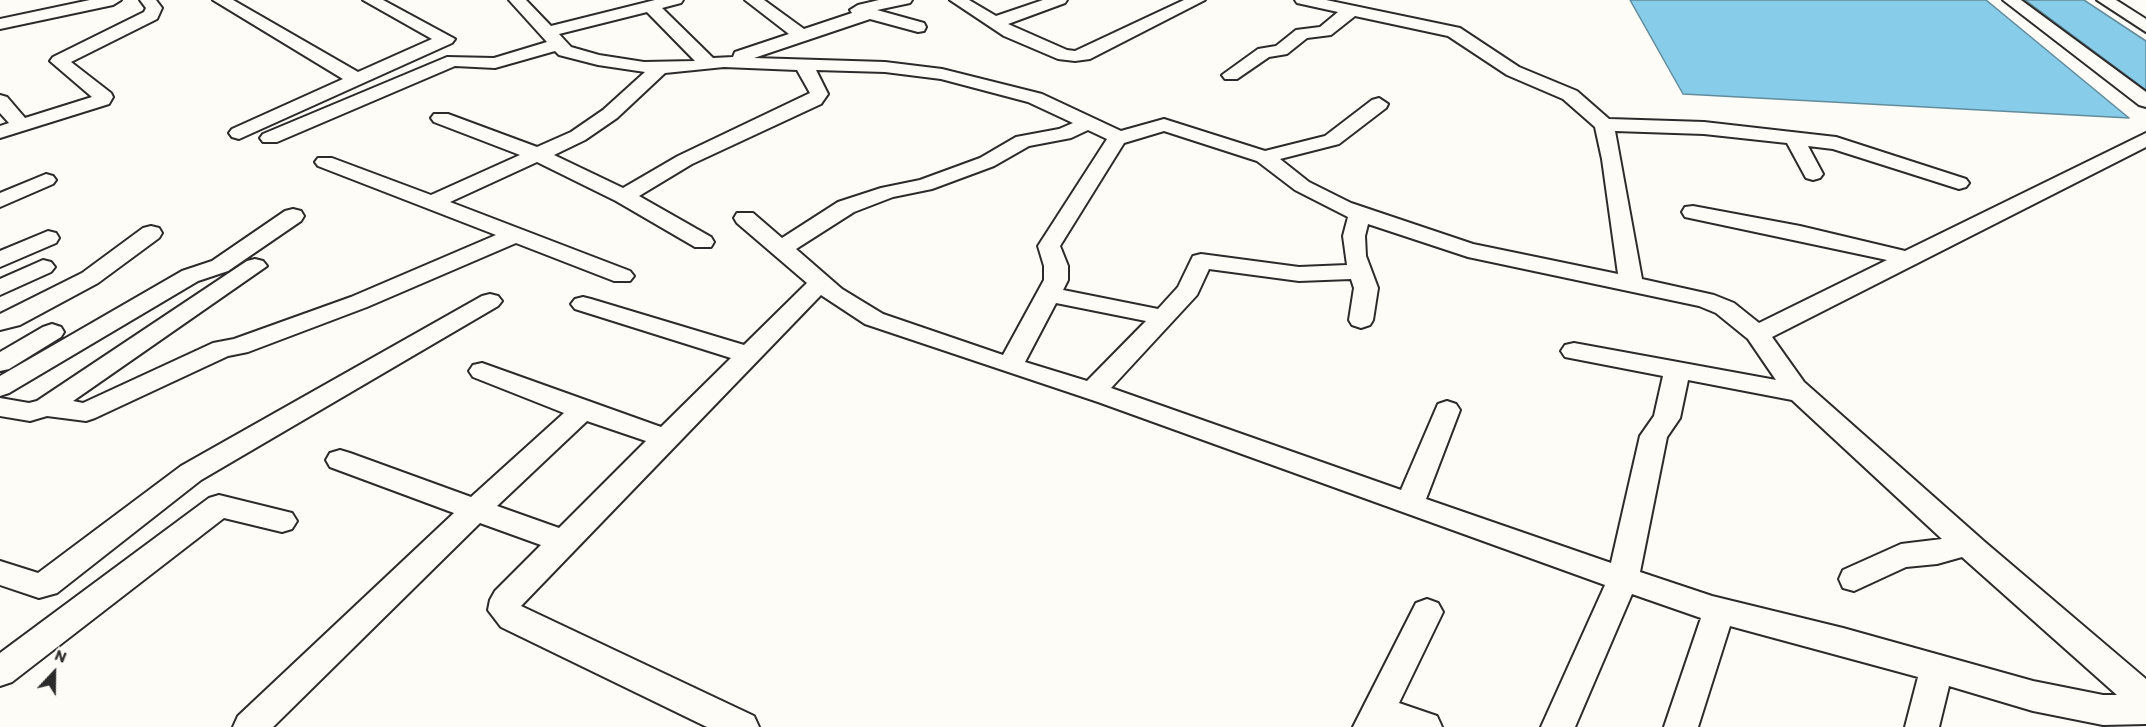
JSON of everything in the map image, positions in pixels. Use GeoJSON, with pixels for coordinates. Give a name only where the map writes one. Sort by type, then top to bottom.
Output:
{"type":"FeatureCollection","features":[{"type":"Feature","properties":{"kind":"street"},"geometry":{"type":"LineString","coordinates":[[0,24],[113,0]]}},
{"type":"Feature","properties":{"kind":"street"},"geometry":{"type":"LineString","coordinates":[[0,132],[97,102],[105,97],[59,61],[151,15],[154,8],[148,0]]}},
{"type":"Feature","properties":{"kind":"street"},"geometry":{"type":"LineString","coordinates":[[221,0],[355,78]]}},
{"type":"Feature","properties":{"kind":"street"},"geometry":{"type":"LineString","coordinates":[[239,133],[355,78],[446,39],[371,0]]}},
{"type":"Feature","properties":{"kind":"street"},"geometry":{"type":"LineString","coordinates":[[520,0],[565,51],[598,60],[660,68],[681,68],[717,63],[885,67],[970,79],[1035,98],[1118,137],[1129,137],[1164,125],[1264,157],[1302,186],[1343,208],[1468,250],[1706,300],[1725,308],[1756,334],[1801,393],[1966,544],[2146,700]]}},
{"type":"Feature","properties":{"kind":"street"},"geometry":{"type":"LineString","coordinates":[[270,138],[453,61],[495,63],[553,38],[675,0]]}},
{"type":"Feature","properties":{"kind":"street"},"geometry":{"type":"LineString","coordinates":[[753,0],[802,36]]}},
{"type":"Feature","properties":{"kind":"street"},"geometry":{"type":"LineString","coordinates":[[904,0],[858,9],[918,27]]}},
{"type":"Feature","properties":{"kind":"street"},"geometry":{"type":"LineString","coordinates":[[958,0],[994,23],[1064,55],[1084,55],[1197,0]]}},
{"type":"Feature","properties":{"kind":"street"},"geometry":{"type":"LineString","coordinates":[[994,23],[1059,0]]}},
{"type":"Feature","properties":{"kind":"street"},"geometry":{"type":"LineString","coordinates":[[1303,0],[1454,32],[1514,71],[1570,95],[1604,125],[1612,159],[1631,286]]}},
{"type":"Feature","properties":{"kind":"street"},"geometry":{"type":"LineString","coordinates":[[2011,0],[2146,101]]}},
{"type":"Feature","properties":{"kind":"street"},"geometry":{"type":"LineString","coordinates":[[2105,0],[2146,27]]}},
{"type":"Feature","properties":{"kind":"street"},"geometry":{"type":"LineString","coordinates":[[650,6],[717,63]]}},
{"type":"Feature","properties":{"kind":"street"},"geometry":{"type":"LineString","coordinates":[[1231,75],[1264,53],[1281,50],[1302,34],[1325,31],[1352,10]]}},
{"type":"Feature","properties":{"kind":"street"},"geometry":{"type":"LineString","coordinates":[[717,63],[870,13]]}},
{"type":"Feature","properties":{"kind":"street"},"geometry":{"type":"LineString","coordinates":[[2127,14],[2146,16]]}},
{"type":"Feature","properties":{"kind":"street"},"geometry":{"type":"LineString","coordinates":[[624,196],[685,160],[814,100],[819,94],[818,89],[803,64]]}},
{"type":"Feature","properties":{"kind":"street"},"geometry":{"type":"LineString","coordinates":[[433,202],[578,136],[660,68]]}},
{"type":"Feature","properties":{"kind":"street"},"geometry":{"type":"LineString","coordinates":[[0,101],[21,125]]}},
{"type":"Feature","properties":{"kind":"street"},"geometry":{"type":"LineString","coordinates":[[1264,157],[1332,140],[1379,104]]}},
{"type":"Feature","properties":{"kind":"street"},"geometry":{"type":"LineString","coordinates":[[441,118],[536,154],[624,196],[703,242]]}},
{"type":"Feature","properties":{"kind":"street"},"geometry":{"type":"LineString","coordinates":[[782,249],[846,207],[888,192],[925,185],[987,162],[1023,141],[1064,134],[1087,124]]}},
{"type":"Feature","properties":{"kind":"street"},"geometry":{"type":"LineString","coordinates":[[1604,125],[1704,128],[1836,143],[1959,183]]}},
{"type":"Feature","properties":{"kind":"street"},"geometry":{"type":"LineString","coordinates":[[1010,366],[1056,280],[1056,266],[1049,246],[1118,137]]}},
{"type":"Feature","properties":{"kind":"street"},"geometry":{"type":"LineString","coordinates":[[1794,138],[1814,174]]}},
{"type":"Feature","properties":{"kind":"street"},"geometry":{"type":"LineString","coordinates":[[1756,334],[2146,140]]}},
{"type":"Feature","properties":{"kind":"street"},"geometry":{"type":"LineString","coordinates":[[325,162],[622,276]]}},
{"type":"Feature","properties":{"kind":"street"},"geometry":{"type":"LineString","coordinates":[[0,201],[46,180]]}},
{"type":"Feature","properties":{"kind":"street"},"geometry":{"type":"LineString","coordinates":[[1693,212],[1800,233],[1908,258]]}},
{"type":"Feature","properties":{"kind":"street"},"geometry":{"type":"LineString","coordinates":[[1360,214],[1354,236],[1359,272],[1365,288],[1361,320]]}},
{"type":"Feature","properties":{"kind":"street"},"geometry":{"type":"LineString","coordinates":[[0,387],[190,276],[220,266],[293,216]]}},
{"type":"Feature","properties":{"kind":"street"},"geometry":{"type":"LineString","coordinates":[[745,218],[820,282],[874,319],[1010,366],[1093,391],[1719,611],[1843,641],[2033,696],[2103,710],[2146,708]]}},
{"type":"Feature","properties":{"kind":"street"},"geometry":{"type":"LineString","coordinates":[[0,322],[11,320],[90,278],[151,233]]}},
{"type":"Feature","properties":{"kind":"street"},"geometry":{"type":"LineString","coordinates":[[46,407],[86,412],[222,349],[239,346],[359,302],[516,235]]}},
{"type":"Feature","properties":{"kind":"street"},"geometry":{"type":"LineString","coordinates":[[0,260],[48,238]]}},
{"type":"Feature","properties":{"kind":"street"},"geometry":{"type":"LineString","coordinates":[[1093,391],[1189,290],[1201,261],[1299,274],[1359,272]]}},
{"type":"Feature","properties":{"kind":"street"},"geometry":{"type":"LineString","coordinates":[[0,288],[44,267]]}},
{"type":"Feature","properties":{"kind":"street"},"geometry":{"type":"LineString","coordinates":[[0,407],[30,412],[46,407],[255,267]]}},
{"type":"Feature","properties":{"kind":"street"},"geometry":{"type":"LineString","coordinates":[[742,727],[512,618],[504,610],[506,600],[820,282]]}},
{"type":"Feature","properties":{"kind":"street"},"geometry":{"type":"LineString","coordinates":[[1048,294],[1162,317]]}},
{"type":"Feature","properties":{"kind":"street"},"geometry":{"type":"LineString","coordinates":[[0,573],[39,586],[46,584],[191,473],[490,301]]}},
{"type":"Feature","properties":{"kind":"street"},"geometry":{"type":"LineString","coordinates":[[583,304],[749,355]]}},
{"type":"Feature","properties":{"kind":"street"},"geometry":{"type":"LineString","coordinates":[[0,363],[52,332]]}},
{"type":"Feature","properties":{"kind":"street"},"geometry":{"type":"LineString","coordinates":[[1574,351],[1801,393]]}},
{"type":"Feature","properties":{"kind":"street"},"geometry":{"type":"LineString","coordinates":[[1558,727],[1623,579],[1654,436],[1667,418],[1677,370]]}},
{"type":"Feature","properties":{"kind":"street"},"geometry":{"type":"LineString","coordinates":[[482,371],[583,410],[666,438]]}},
{"type":"Feature","properties":{"kind":"street"},"geometry":{"type":"LineString","coordinates":[[250,727],[475,510],[583,410]]}},
{"type":"Feature","properties":{"kind":"street"},"geometry":{"type":"LineString","coordinates":[[1410,504],[1447,410]]}},
{"type":"Feature","properties":{"kind":"street"},"geometry":{"type":"LineString","coordinates":[[340,460],[564,542]]}},
{"type":"Feature","properties":{"kind":"street"},"geometry":{"type":"LineString","coordinates":[[0,672],[219,506],[282,521]]}},
{"type":"Feature","properties":{"kind":"street"},"geometry":{"type":"LineString","coordinates":[[1854,579],[1901,556],[1937,552],[1966,544]]}},
{"type":"Feature","properties":{"kind":"street"},"geometry":{"type":"LineString","coordinates":[[1681,727],[1719,611]]}},
{"type":"Feature","properties":{"kind":"street"},"geometry":{"type":"LineString","coordinates":[[1425,727],[1373,719],[1426,612]]}},
{"type":"Feature","properties":{"kind":"street"},"geometry":{"type":"LineString","coordinates":[[1922,727],[1937,669]]}},
{"type":"Feature","properties":{"kind":"water"},"geometry":{"type":"Polygon","coordinates":[[[1630,0],[1986,0],[2129,118],[1683,94],[1630,0]]]}},
{"type":"Feature","properties":{"kind":"water"},"geometry":{"type":"Polygon","coordinates":[[[2025,0],[2084,0],[2146,41],[2146,90],[2025,0]]]}}]}
